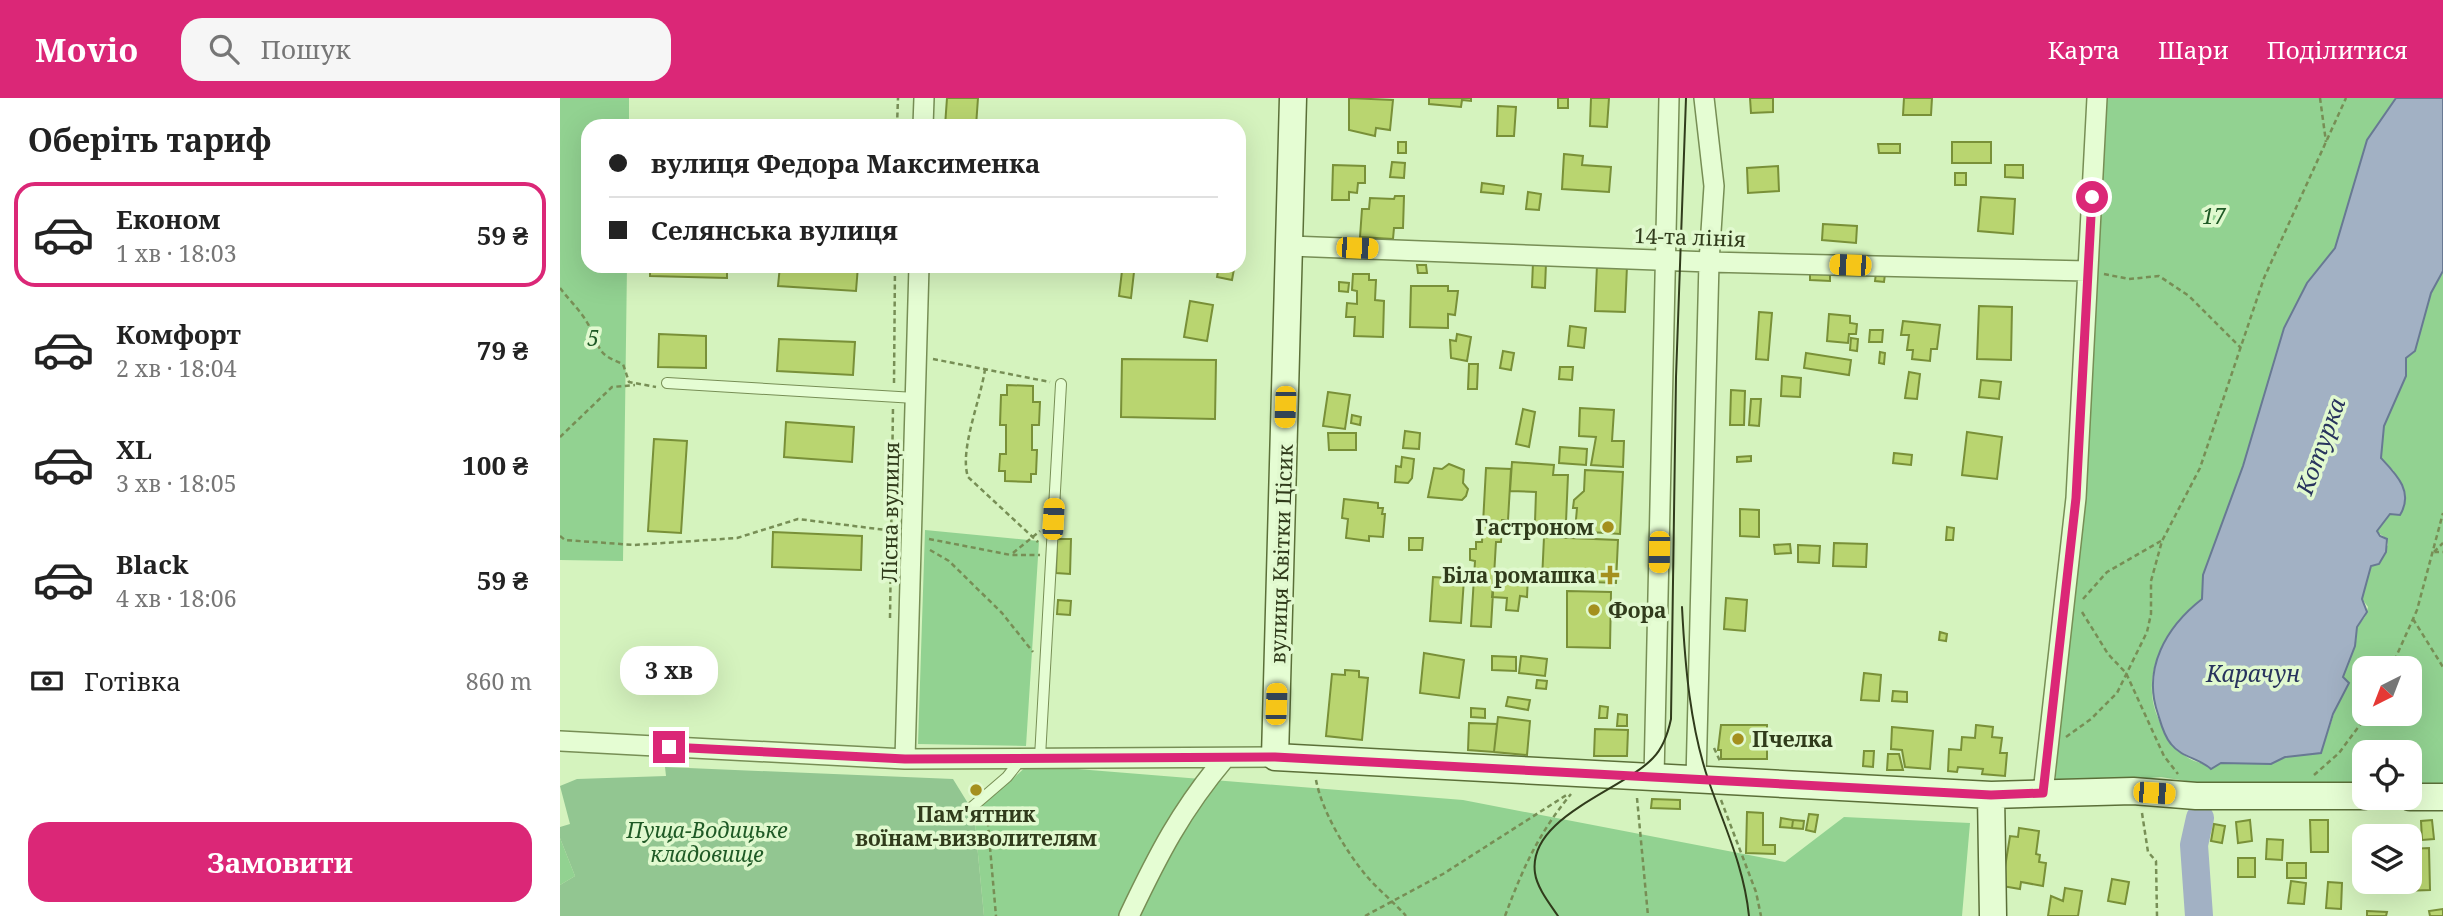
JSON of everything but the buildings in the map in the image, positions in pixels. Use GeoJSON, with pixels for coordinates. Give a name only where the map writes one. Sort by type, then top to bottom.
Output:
{"type":"FeatureCollection","features":[{"type":"Feature","properties":{"kind":"street"},"geometry":{"type":"LineString","coordinates":[[923,119],[924,98]]}},
{"type":"Feature","properties":{"kind":"street","name":"вулиця Квітки Цісик"},"geometry":{"type":"LineString","coordinates":[[1275,757],[1293,98]]}},
{"type":"Feature","properties":{"kind":"street"},"geometry":{"type":"LineString","coordinates":[[1645,785],[1669,98]]}},
{"type":"Feature","properties":{"kind":"street"},"geometry":{"type":"LineString","coordinates":[[1696,779],[1709,262],[1714,187],[1704,98]]}},
{"type":"Feature","properties":{"kind":"street"},"geometry":{"type":"LineString","coordinates":[[2043,793],[2076,498],[2097,98]]}},
{"type":"Feature","properties":{"kind":"street","name":"14-та лінія"},"geometry":{"type":"LineString","coordinates":[[1290,246],[1709,262],[2087,271]]}},
{"type":"Feature","properties":{"kind":"street","name":"Лісна вулиця"},"geometry":{"type":"LineString","coordinates":[[905,759],[914,537],[919,273]]}},
{"type":"Feature","properties":{"kind":"street"},"geometry":{"type":"LineString","coordinates":[[560,741],[905,759],[1275,757],[1645,785],[1696,779],[1991,795],[2133,791],[2201,796],[2301,793],[2352,795]]}},
{"type":"Feature","properties":{"kind":"street"},"geometry":{"type":"LineString","coordinates":[[1129,916],[1162,845],[1191,799],[1225,758]]}},
{"type":"Feature","properties":{"kind":"street"},"geometry":{"type":"LineString","coordinates":[[1991,795],[1993,916]]}},
{"type":"Feature","properties":{"kind":"street"},"geometry":{"type":"LineString","coordinates":[[2422,797],[2443,797]]}},
{"type":"Feature","properties":{"kind":"lane"},"geometry":{"type":"LineString","coordinates":[[667,383],[915,398]]}},
{"type":"Feature","properties":{"kind":"lane"},"geometry":{"type":"LineString","coordinates":[[971,808],[1031,757],[1045,668],[1060,384]]}},
{"type":"Feature","properties":{"kind":"path"},"geometry":{"type":"LineString","coordinates":[[897,119],[898,98]]}},
{"type":"Feature","properties":{"kind":"path"},"geometry":{"type":"LineString","coordinates":[[2320,98],[2326,142]]}},
{"type":"Feature","properties":{"kind":"path"},"geometry":{"type":"LineString","coordinates":[[2049,750],[2101,710],[2117,693],[2147,632],[2151,614],[2151,580],[2162,541],[2200,468],[2264,278],[2346,98]]}},
{"type":"Feature","properties":{"kind":"path"},"geometry":{"type":"LineString","coordinates":[[2087,271],[2129,279],[2159,276],[2189,296],[2241,348]]}},
{"type":"Feature","properties":{"kind":"path"},"geometry":{"type":"LineString","coordinates":[[890,624],[895,273]]}},
{"type":"Feature","properties":{"kind":"path"},"geometry":{"type":"LineString","coordinates":[[560,288],[588,323],[596,348],[605,357],[623,364],[626,378],[635,385]]}},
{"type":"Feature","properties":{"kind":"path"},"geometry":{"type":"LineString","coordinates":[[916,356],[1060,384]]}},
{"type":"Feature","properties":{"kind":"path"},"geometry":{"type":"LineString","coordinates":[[985,369],[981,396],[963,464],[968,477],[1052,555]]}},
{"type":"Feature","properties":{"kind":"path"},"geometry":{"type":"LineString","coordinates":[[560,437],[612,387],[635,385],[650,388],[667,383]]}},
{"type":"Feature","properties":{"kind":"path"},"geometry":{"type":"LineString","coordinates":[[2396,656],[2413,618],[2443,513]]}},
{"type":"Feature","properties":{"kind":"path"},"geometry":{"type":"LineString","coordinates":[[560,536],[565,540],[634,545],[737,538],[798,519],[891,531],[1011,555],[1052,555]]}},
{"type":"Feature","properties":{"kind":"path"},"geometry":{"type":"LineString","coordinates":[[1011,555],[1053,519]]}},
{"type":"Feature","properties":{"kind":"path"},"geometry":{"type":"LineString","coordinates":[[914,537],[931,553],[949,561],[1002,613],[1045,668]]}},
{"type":"Feature","properties":{"kind":"path"},"geometry":{"type":"LineString","coordinates":[[2162,541],[2107,572],[2077,605],[2108,654],[2126,673],[2164,756],[2201,796]]}},
{"type":"Feature","properties":{"kind":"path"},"geometry":{"type":"LineString","coordinates":[[2434,552],[2443,543]]}},
{"type":"Feature","properties":{"kind":"path"},"geometry":{"type":"LineString","coordinates":[[2434,552],[2443,552]]}},
{"type":"Feature","properties":{"kind":"path"},"geometry":{"type":"LineString","coordinates":[[2413,618],[2443,667]]}},
{"type":"Feature","properties":{"kind":"path"},"geometry":{"type":"LineString","coordinates":[[2301,793],[2339,753],[2359,726]]}},
{"type":"Feature","properties":{"kind":"path"},"geometry":{"type":"LineString","coordinates":[[1713,737],[1723,764]]}},
{"type":"Feature","properties":{"kind":"path"},"geometry":{"type":"LineString","coordinates":[[1312,760],[1318,793],[1345,845],[1364,873],[1406,916]]}},
{"type":"Feature","properties":{"kind":"path"},"geometry":{"type":"LineString","coordinates":[[1645,785],[1648,916]]}},
{"type":"Feature","properties":{"kind":"path"},"geometry":{"type":"LineString","coordinates":[[1564,788],[1575,789]]}},
{"type":"Feature","properties":{"kind":"path"},"geometry":{"type":"LineString","coordinates":[[1365,916],[1443,874],[1575,789]]}},
{"type":"Feature","properties":{"kind":"path"},"geometry":{"type":"LineString","coordinates":[[1505,916],[1529,853],[1545,825],[1575,789]]}},
{"type":"Feature","properties":{"kind":"path"},"geometry":{"type":"LineString","coordinates":[[2133,791],[2142,810],[2148,852],[2156,861],[2157,916]]}},
{"type":"Feature","properties":{"kind":"path"},"geometry":{"type":"LineString","coordinates":[[985,796],[996,916]]}},
{"type":"Feature","properties":{"kind":"path"},"geometry":{"type":"LineString","coordinates":[[1719,797],[1756,892],[1761,916]]}},
{"type":"Feature","properties":{"kind":"green space","name":"5"},"geometry":{"type":"Polygon","coordinates":[[[560,98],[629,98],[629,119],[581,119],[581,273],[627,273],[623,561],[560,560],[560,98]]]}},
{"type":"Feature","properties":{"kind":"green space","name":"17"},"geometry":{"type":"Polygon","coordinates":[[[2103,98],[2396,98],[2367,140],[2335,248],[2307,283],[2284,328],[2243,466],[2203,575],[2202,599],[2174,627],[2163,644],[2152,680],[2153,699],[2158,718],[2184,755],[2210,769],[2221,763],[2271,764],[2285,757],[2321,753],[2334,714],[2349,683],[2343,677],[2355,646],[2357,627],[2365,617],[2368,607],[2362,599],[2368,571],[2388,545],[2387,539],[2376,531],[2386,520],[2394,471],[2381,458],[2384,426],[2406,376],[2406,358],[2415,351],[2431,293],[2443,271],[2443,784],[2422,785],[2422,740],[2352,740],[2352,785],[2205,784],[2161,777],[2055,787],[2096,282],[2103,98]]]}},
{"type":"Feature","properties":{"kind":"green space"},"geometry":{"type":"Polygon","coordinates":[[[925,530],[1039,541],[1026,746],[918,744],[925,530]]]}},
{"type":"Feature","properties":{"kind":"green space"},"geometry":{"type":"Polygon","coordinates":[[[1028,765],[1463,800],[1785,862],[1844,817],[1970,823],[1962,916],[984,916],[974,813],[1028,765]]]}},
{"type":"Feature","properties":{"kind":"green space","name":"Пуща-Водицьке кладовище"},"geometry":{"type":"Polygon","coordinates":[[[665,767],[953,779],[974,813],[984,916],[560,916],[560,885],[575,876],[560,838],[560,827],[570,824],[560,786],[577,779],[666,776],[665,767]]]}},
{"type":"Feature","properties":{"kind":"green space"},"geometry":{"type":"Polygon","coordinates":[[[560,838],[575,876],[560,885],[560,838]]]}},
{"type":"Feature","properties":{"kind":"water","name":"Карачун"},"geometry":{"type":"Polygon","coordinates":[[[2396,98],[2443,98],[2443,271],[2431,293],[2415,351],[2406,358],[2406,376],[2384,426],[2381,458],[2402,484],[2404,507],[2400,515],[2390,514],[2377,531],[2387,539],[2386,552],[2379,564],[2371,566],[2362,599],[2367,612],[2357,627],[2355,646],[2343,677],[2349,683],[2333,714],[2321,753],[2285,757],[2271,764],[2221,763],[2211,769],[2180,752],[2166,737],[2154,697],[2155,665],[2168,636],[2189,610],[2202,599],[2203,575],[2243,466],[2284,328],[2307,283],[2335,248],[2367,140],[2396,98]]]}},
{"type":"Feature","properties":{"kind":"waterway","name":"Котурка"},"geometry":{"type":"LineString","coordinates":[[2199,916],[2194,845],[2200,818]]}},
{"type":"Feature","properties":{"kind":"tram line"},"geometry":{"type":"LineString","coordinates":[[1558,916],[1541,890],[1535,873],[1537,853],[1546,836],[1579,807],[1639,770],[1653,758],[1665,740],[1671,719],[1676,377],[1686,98]]}},
{"type":"Feature","properties":{"kind":"tram line"},"geometry":{"type":"LineString","coordinates":[[1682,607],[1687,673],[1697,740],[1738,864],[1749,916]]}},
{"type":"Feature","properties":{"kind":"place","name":"Гастроном"},"geometry":{"type":"Point","coordinates":[1608,527]}},
{"type":"Feature","properties":{"kind":"place","name":"Біла ромашка"},"geometry":{"type":"Point","coordinates":[1610,575]}},
{"type":"Feature","properties":{"kind":"place","name":"Фора"},"geometry":{"type":"Point","coordinates":[1594,610]}},
{"type":"Feature","properties":{"kind":"place","name":"Пчелка"},"geometry":{"type":"Point","coordinates":[1738,739]}},
{"type":"Feature","properties":{"kind":"place","name":"Пам'ятник воїнам-визволителям"},"geometry":{"type":"Point","coordinates":[976,790]}},
{"type":"Feature","properties":{"kind":"route"},"geometry":{"type":"LineString","coordinates":[[669,747],[905,759],[1275,757],[1991,795],[2043,793],[2068,589],[2076,498],[2092,197]]}}]}
